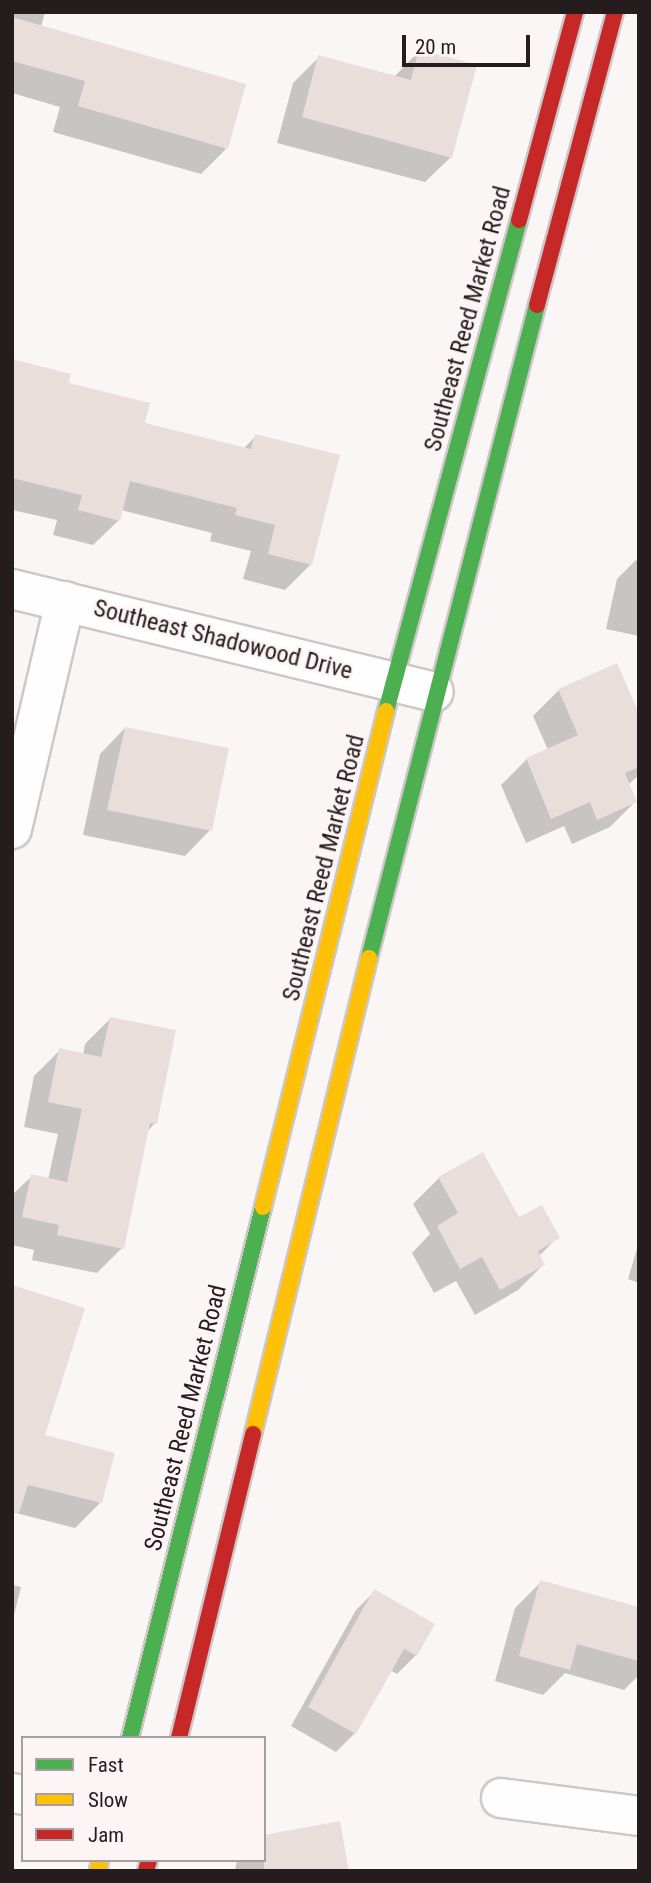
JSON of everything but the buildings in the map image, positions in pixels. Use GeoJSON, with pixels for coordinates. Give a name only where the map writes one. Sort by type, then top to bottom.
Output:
{"type":"FeatureCollection","features":[{"type":"Feature","properties":{"kind":"main road","name":"Southeast Reed Market Road"},"geometry":{"type":"LineString","coordinates":[[130,1736],[394,681],[575,12]]}},
{"type":"Feature","properties":{"kind":"main road"},"geometry":{"type":"LineString","coordinates":[[179,1736],[434,692],[615,12]]}},
{"type":"Feature","properties":{"kind":"street","name":"Southeast Shadowood Drive"},"geometry":{"type":"LineString","coordinates":[[12,589],[434,692]]}},
{"type":"Feature","properties":{"kind":"street"},"geometry":{"type":"LineString","coordinates":[[12,829],[65,601]]}},
{"type":"Feature","properties":{"kind":"street"},"geometry":{"type":"LineString","coordinates":[[501,1798],[639,1816]]}},
{"type":"Feature","properties":{"kind":"traffic: fast"},"geometry":{"type":"LineString","coordinates":[[386,711],[519,220]]}},
{"type":"Feature","properties":{"kind":"traffic: fast"},"geometry":{"type":"LineString","coordinates":[[369,958],[537,305]]}},
{"type":"Feature","properties":{"kind":"traffic: fast"},"geometry":{"type":"LineString","coordinates":[[131,1736],[263,1207]]}},
{"type":"Feature","properties":{"kind":"traffic: slow"},"geometry":{"type":"LineString","coordinates":[[263,1207],[386,711]]}},
{"type":"Feature","properties":{"kind":"traffic: slow"},"geometry":{"type":"LineString","coordinates":[[253,1434],[369,958]]}},
{"type":"Feature","properties":{"kind":"traffic: slow"},"geometry":{"type":"LineString","coordinates":[[98,1871],[100,1862]]}},
{"type":"Feature","properties":{"kind":"traffic: jam"},"geometry":{"type":"LineString","coordinates":[[519,220],[575,12]]}},
{"type":"Feature","properties":{"kind":"traffic: jam"},"geometry":{"type":"LineString","coordinates":[[537,305],[615,12]]}},
{"type":"Feature","properties":{"kind":"traffic: jam"},"geometry":{"type":"LineString","coordinates":[[179,1736],[253,1434]]}},
{"type":"Feature","properties":{"kind":"traffic: jam"},"geometry":{"type":"LineString","coordinates":[[146,1871],[148,1862]]}}]}
